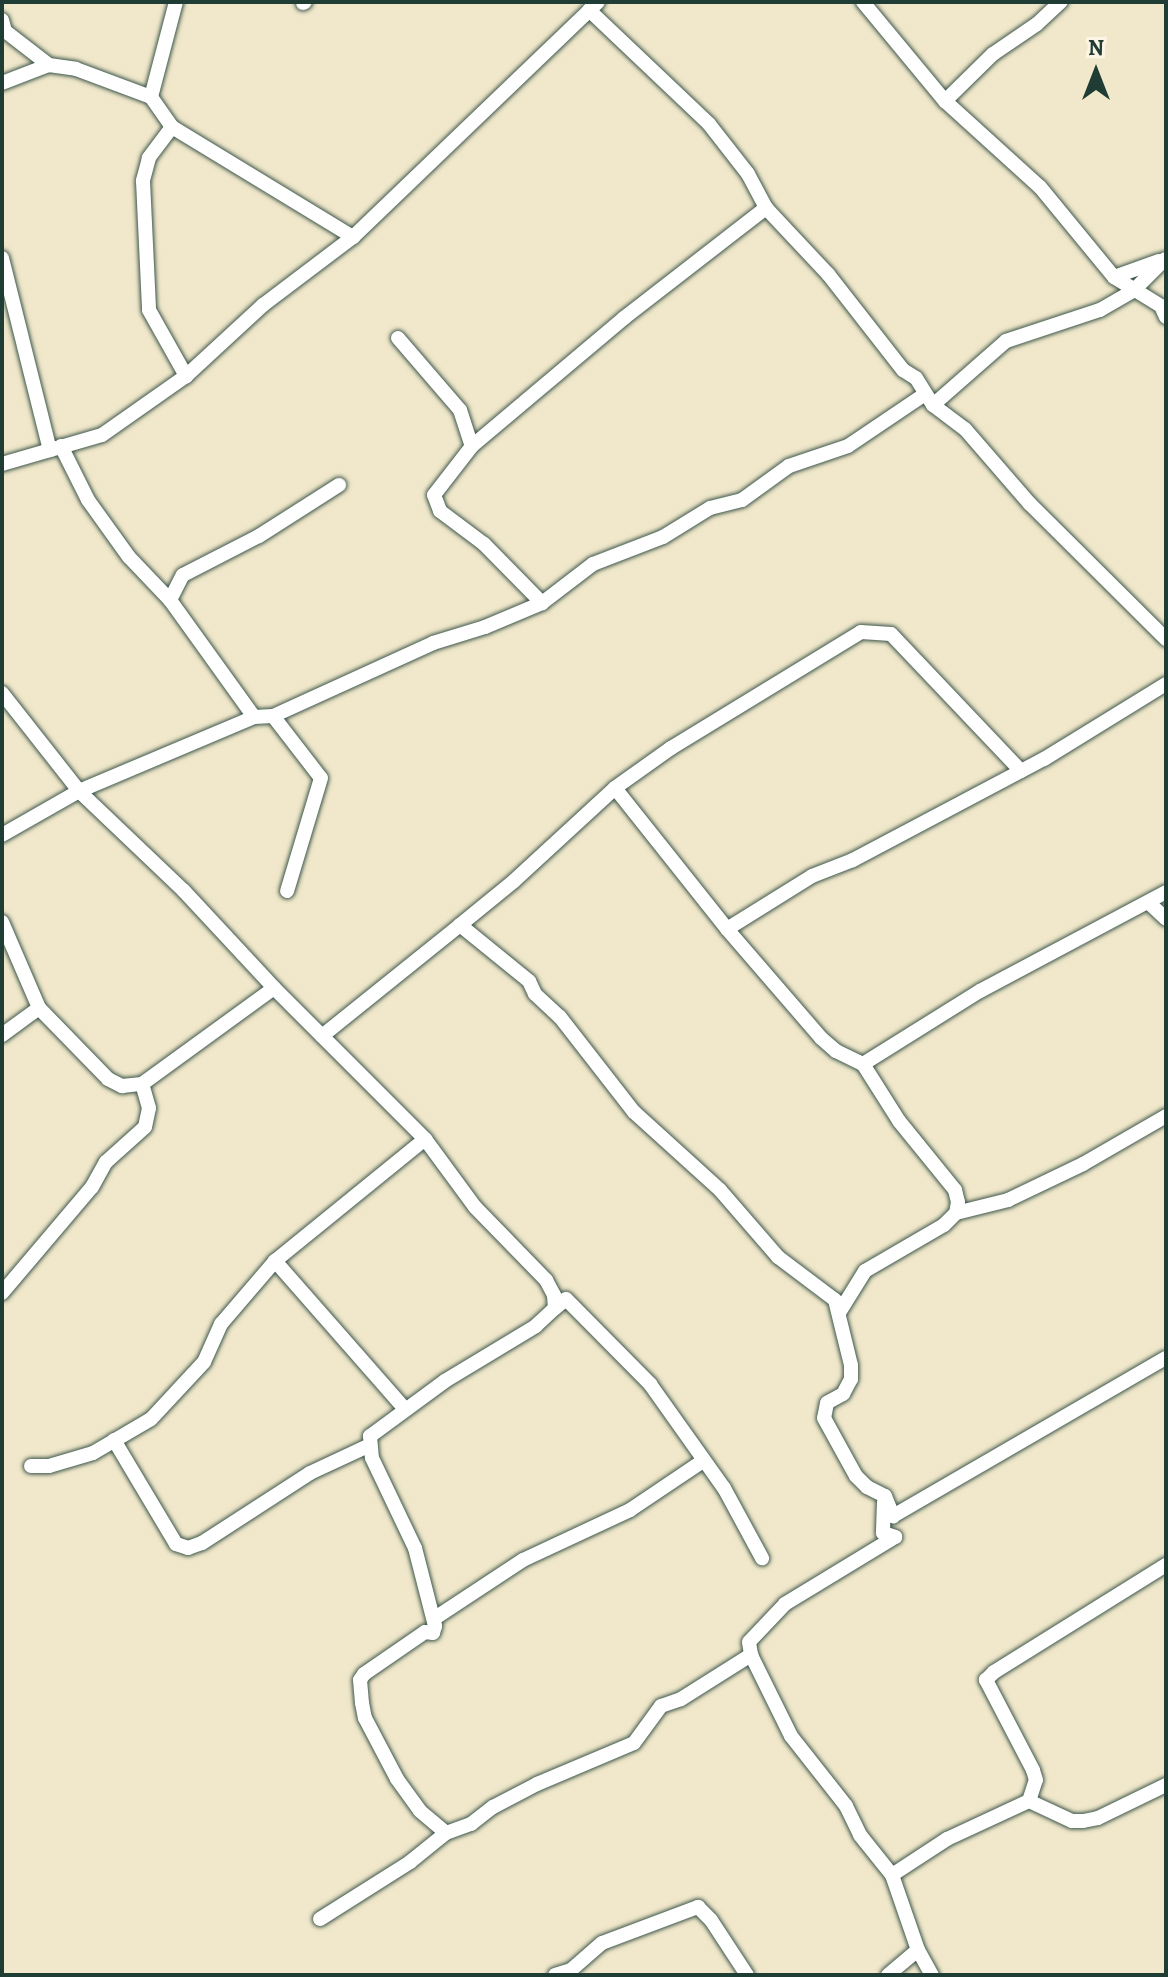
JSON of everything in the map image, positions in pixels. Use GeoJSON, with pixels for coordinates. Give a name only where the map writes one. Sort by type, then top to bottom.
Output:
{"type":"FeatureCollection","features":[{"type":"Feature","properties":{"kind":"street"},"geometry":{"type":"LineString","coordinates":[[151,97],[176,2]]}},
{"type":"Feature","properties":{"kind":"street"},"geometry":{"type":"LineString","coordinates":[[863,2],[945,101],[1040,187],[1114,277],[1161,306],[1166,317]]}},
{"type":"Feature","properties":{"kind":"street"},"geometry":{"type":"LineString","coordinates":[[945,101],[993,54],[1037,24],[1061,2]]}},
{"type":"Feature","properties":{"kind":"street"},"geometry":{"type":"LineString","coordinates":[[2,464],[102,435],[186,376],[263,305],[353,237],[593,6],[709,124],[748,174],[766,208],[828,274],[929,399],[965,429],[1030,504],[1166,639]]}},
{"type":"Feature","properties":{"kind":"street"},"geometry":{"type":"LineString","coordinates":[[2,20],[5,31],[49,65],[76,69],[151,97],[172,127],[353,237]]}},
{"type":"Feature","properties":{"kind":"street"},"geometry":{"type":"LineString","coordinates":[[2,83],[49,65]]}},
{"type":"Feature","properties":{"kind":"street"},"geometry":{"type":"LineString","coordinates":[[172,127],[149,158],[143,181],[146,266],[149,310],[186,376]]}},
{"type":"Feature","properties":{"kind":"street"},"geometry":{"type":"LineString","coordinates":[[542,603],[484,544],[440,511],[434,495],[472,446],[624,318],[766,208]]}},
{"type":"Feature","properties":{"kind":"street"},"geometry":{"type":"LineString","coordinates":[[2,258],[56,448],[129,557],[170,600],[254,717]]}},
{"type":"Feature","properties":{"kind":"street"},"geometry":{"type":"LineString","coordinates":[[1114,277],[1166,259]]}},
{"type":"Feature","properties":{"kind":"street"},"geometry":{"type":"LineString","coordinates":[[2,835],[79,791],[254,717],[273,716],[433,643],[485,627],[542,603],[593,564],[652,543],[710,508],[742,500],[789,466],[848,446],[929,399],[1006,341],[1021,334],[1083,318],[1133,291],[1166,259]]}},
{"type":"Feature","properties":{"kind":"street"},"geometry":{"type":"LineString","coordinates":[[398,338],[460,410],[472,446]]}},
{"type":"Feature","properties":{"kind":"street"},"geometry":{"type":"LineString","coordinates":[[170,600],[183,575],[259,536],[339,485]]}},
{"type":"Feature","properties":{"kind":"street"},"geometry":{"type":"LineString","coordinates":[[322,1036],[514,881],[615,788],[671,748],[861,632],[877,630],[891,634],[1021,771]]}},
{"type":"Feature","properties":{"kind":"street"},"geometry":{"type":"LineString","coordinates":[[727,929],[812,876],[853,860],[1021,771],[1166,684]]}},
{"type":"Feature","properties":{"kind":"street"},"geometry":{"type":"LineString","coordinates":[[2,693],[79,791],[184,891],[274,988],[425,1139],[475,1207],[546,1280],[554,1295],[555,1308]]}},
{"type":"Feature","properties":{"kind":"street"},"geometry":{"type":"LineString","coordinates":[[273,716],[321,778],[287,891]]}},
{"type":"Feature","properties":{"kind":"street"},"geometry":{"type":"LineString","coordinates":[[615,788],[727,929],[821,1038],[836,1051],[863,1064],[899,1121],[955,1190],[958,1202],[956,1213]]}},
{"type":"Feature","properties":{"kind":"street"},"geometry":{"type":"LineString","coordinates":[[863,1064],[980,991],[1166,892]]}},
{"type":"Feature","properties":{"kind":"street"},"geometry":{"type":"LineString","coordinates":[[1149,903],[1166,919]]}},
{"type":"Feature","properties":{"kind":"street"},"geometry":{"type":"LineString","coordinates":[[2,922],[39,1008],[108,1079],[122,1086],[142,1084],[274,988]]}},
{"type":"Feature","properties":{"kind":"street"},"geometry":{"type":"LineString","coordinates":[[460,925],[529,981],[535,994],[560,1017],[634,1112],[720,1190],[778,1257],[835,1300],[851,1365],[851,1379],[843,1394],[827,1403],[824,1418],[856,1476],[867,1487],[885,1496],[893,1516],[1166,1358]]}},
{"type":"Feature","properties":{"kind":"street"},"geometry":{"type":"LineString","coordinates":[[2,1035],[39,1008]]}},
{"type":"Feature","properties":{"kind":"street"},"geometry":{"type":"LineString","coordinates":[[2,1293],[92,1187],[106,1162],[145,1127],[149,1108],[142,1084]]}},
{"type":"Feature","properties":{"kind":"street"},"geometry":{"type":"LineString","coordinates":[[839,1313],[865,1271],[944,1225],[956,1213],[1008,1200],[1083,1164],[1166,1116]]}},
{"type":"Feature","properties":{"kind":"street"},"geometry":{"type":"LineString","coordinates":[[31,1466],[49,1466],[93,1453],[151,1419],[204,1362],[221,1324],[275,1261],[425,1139]]}},
{"type":"Feature","properties":{"kind":"street"},"geometry":{"type":"LineString","coordinates":[[275,1261],[405,1409]]}},
{"type":"Feature","properties":{"kind":"street"},"geometry":{"type":"LineString","coordinates":[[446,1833],[420,1811],[397,1779],[365,1718],[360,1680],[372,1667],[425,1632],[433,1633],[435,1618],[415,1548],[370,1445],[370,1436],[405,1409],[536,1326],[566,1299],[650,1384],[724,1488],[762,1558]]}},
{"type":"Feature","properties":{"kind":"street"},"geometry":{"type":"LineString","coordinates":[[114,1440],[176,1544],[188,1548],[202,1543],[310,1473],[370,1445]]}},
{"type":"Feature","properties":{"kind":"street"},"geometry":{"type":"LineString","coordinates":[[435,1618],[523,1560],[630,1510],[703,1461]]}},
{"type":"Feature","properties":{"kind":"street"},"geometry":{"type":"LineString","coordinates":[[885,1496],[883,1533],[895,1537],[785,1604],[754,1633],[749,1642],[751,1655],[791,1736],[846,1806],[860,1835],[892,1875],[918,1950],[932,1975]]}},
{"type":"Feature","properties":{"kind":"street"},"geometry":{"type":"LineString","coordinates":[[892,1875],[947,1839],[1029,1801],[1036,1780],[1033,1770],[986,1680],[1011,1658],[1044,1642],[1166,1565]]}},
{"type":"Feature","properties":{"kind":"street"},"geometry":{"type":"LineString","coordinates":[[320,1919],[410,1862],[446,1833],[471,1824],[493,1807],[537,1784],[634,1743],[661,1706],[681,1699],[751,1655]]}},
{"type":"Feature","properties":{"kind":"street"},"geometry":{"type":"LineString","coordinates":[[1029,1801],[1072,1821],[1083,1821],[1098,1818],[1166,1785]]}},
{"type":"Feature","properties":{"kind":"street"},"geometry":{"type":"LineString","coordinates":[[555,1975],[571,1970],[602,1943],[698,1907],[711,1920],[747,1975]]}},
{"type":"Feature","properties":{"kind":"street"},"geometry":{"type":"LineString","coordinates":[[888,1975],[918,1950]]}}]}
